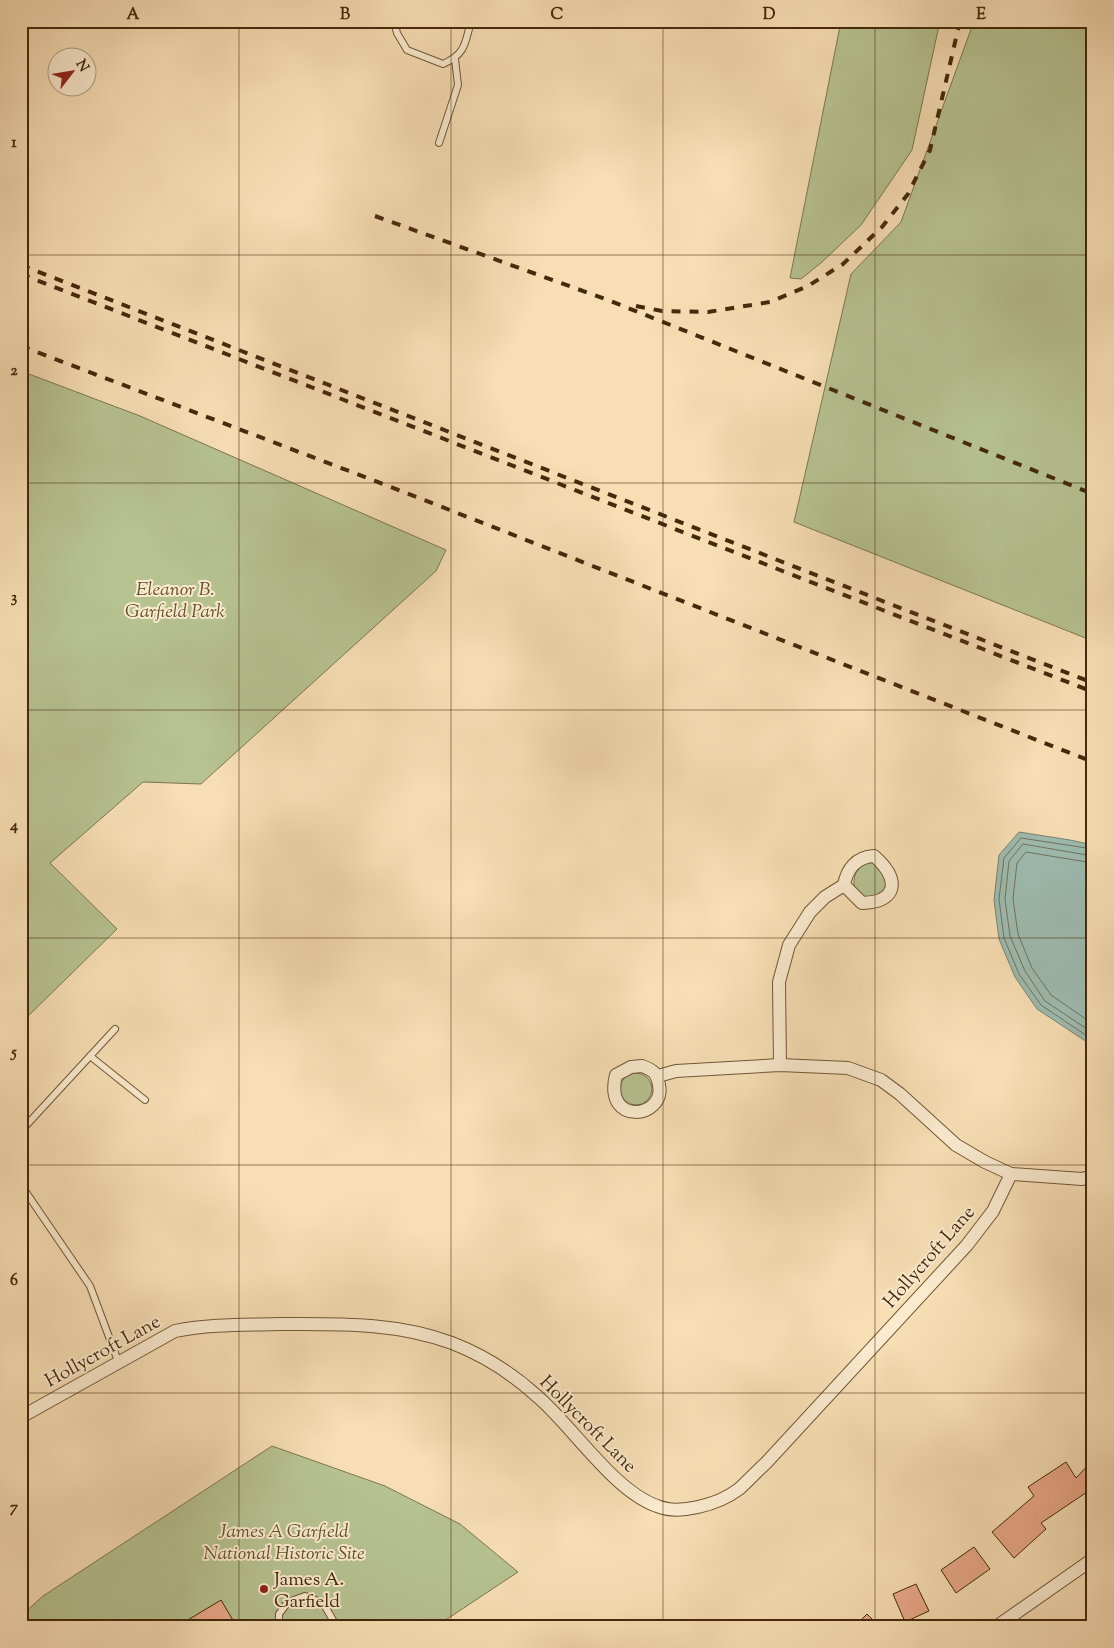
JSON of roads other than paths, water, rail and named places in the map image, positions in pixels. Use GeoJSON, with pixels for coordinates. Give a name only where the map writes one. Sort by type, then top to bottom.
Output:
{"type":"FeatureCollection","features":[{"type":"Feature","properties":{"kind":"street"},"geometry":{"type":"LineString","coordinates":[[780,1065],[778,982],[789,945],[810,912],[825,897],[844,885]]}},
{"type":"Feature","properties":{"kind":"street"},"geometry":{"type":"LineString","coordinates":[[658,1076],[676,1071],[780,1065],[848,1068],[880,1080],[900,1094],[956,1145],[1011,1174],[1082,1179],[1093,1176]]}},
{"type":"Feature","properties":{"kind":"street","name":"Hollycroft Lane"},"geometry":{"type":"LineString","coordinates":[[21,1417],[118,1361],[175,1331],[195,1327],[355,1324],[398,1328],[452,1343],[481,1357],[511,1375],[541,1400],[620,1483],[657,1507],[685,1510],[712,1504],[738,1490],[773,1455],[967,1245],[992,1211],[1011,1174]]}},
{"type":"Feature","properties":{"kind":"street"},"geometry":{"type":"LineString","coordinates":[[996,1627],[1093,1559]]}},
{"type":"Feature","properties":{"kind":"lane"},"geometry":{"type":"LineString","coordinates":[[394,21],[397,33],[407,50],[443,64],[455,59],[463,49],[471,21]]}},
{"type":"Feature","properties":{"kind":"lane"},"geometry":{"type":"LineString","coordinates":[[439,143],[458,85],[455,59]]}},
{"type":"Feature","properties":{"kind":"lane"},"geometry":{"type":"LineString","coordinates":[[21,1131],[115,1029]]}},
{"type":"Feature","properties":{"kind":"lane"},"geometry":{"type":"LineString","coordinates":[[90,1056],[145,1100]]}},
{"type":"Feature","properties":{"kind":"lane"},"geometry":{"type":"LineString","coordinates":[[21,1186],[90,1286],[118,1361]]}},
{"type":"Feature","properties":{"kind":"lane"},"geometry":{"type":"LineString","coordinates":[[279,1627],[279,1614],[288,1602],[305,1596],[323,1603],[336,1627]]}},
{"type":"Feature","properties":{"kind":"water"},"geometry":{"type":"Polygon","coordinates":[[[1019,832],[1093,845],[1093,1046],[1037,1009],[1015,977],[999,939],[994,900],[999,855],[1019,832]]]}},
{"type":"Feature","properties":{"kind":"railway"},"geometry":{"type":"LineString","coordinates":[[636,306],[662,311],[708,312],[770,302],[808,286],[843,264],[882,227],[908,194],[930,150],[960,21]]}},
{"type":"Feature","properties":{"kind":"railway"},"geometry":{"type":"LineString","coordinates":[[375,216],[608,300],[1093,494]]}},
{"type":"Feature","properties":{"kind":"railway"},"geometry":{"type":"LineString","coordinates":[[21,265],[1093,683]]}},
{"type":"Feature","properties":{"kind":"railway"},"geometry":{"type":"LineString","coordinates":[[21,274],[1093,692]]}},
{"type":"Feature","properties":{"kind":"railway"},"geometry":{"type":"LineString","coordinates":[[21,346],[391,487],[1093,762]]}},
{"type":"Feature","properties":{"kind":"place","name":"James A. Garfield"},"geometry":{"type":"Point","coordinates":[264,1589]}},
{"type":"Feature","properties":{"kind":"park label","name":"Eleanor B. Garfield Park"},"geometry":{"type":"Point","coordinates":[175,599]}},
{"type":"Feature","properties":{"kind":"park label","name":"James A Garfield National Historic Site"},"geometry":{"type":"Point","coordinates":[284,1541]}}]}
